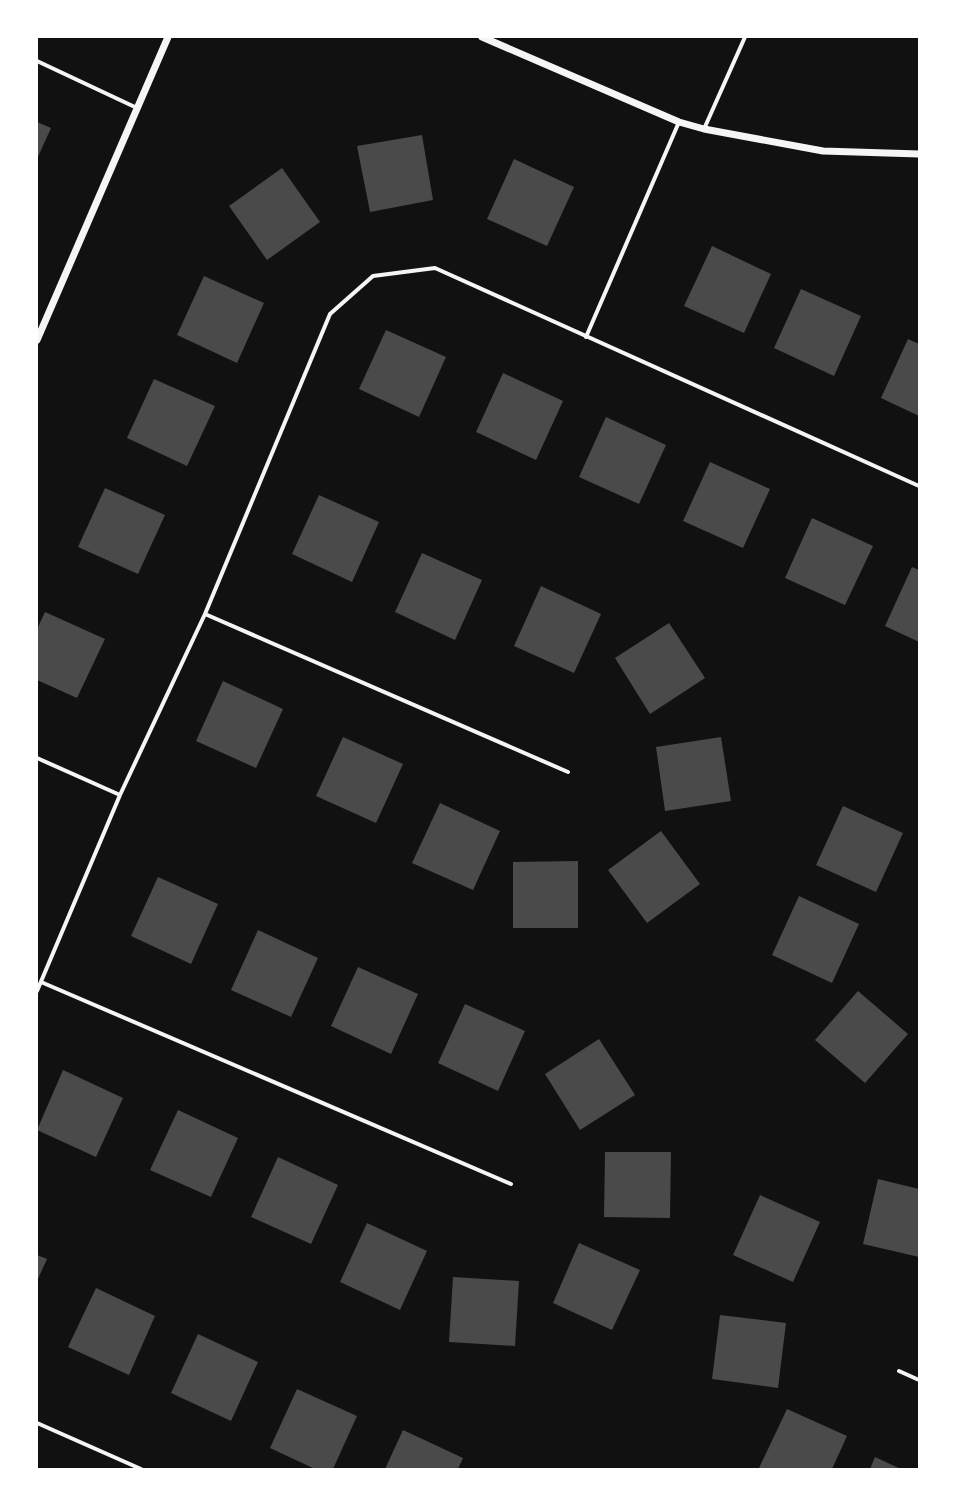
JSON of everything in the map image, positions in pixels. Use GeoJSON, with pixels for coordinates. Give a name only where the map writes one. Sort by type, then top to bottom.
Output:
{"type":"FeatureCollection","features":[{"type":"Feature","properties":{"kind":"street"},"geometry":{"type":"LineString","coordinates":[[37,340],[168,37]]}},
{"type":"Feature","properties":{"kind":"street"},"geometry":{"type":"LineString","coordinates":[[482,37],[679,122],[704,129],[823,151],[919,154]]}},
{"type":"Feature","properties":{"kind":"street"},"geometry":{"type":"LineString","coordinates":[[704,129],[745,37]]}},
{"type":"Feature","properties":{"kind":"street"},"geometry":{"type":"LineString","coordinates":[[37,61],[137,108]]}},
{"type":"Feature","properties":{"kind":"street"},"geometry":{"type":"LineString","coordinates":[[586,337],[679,122]]}},
{"type":"Feature","properties":{"kind":"street"},"geometry":{"type":"LineString","coordinates":[[37,991],[120,795],[204,614],[330,314],[373,276],[435,268],[919,486]]}},
{"type":"Feature","properties":{"kind":"street"},"geometry":{"type":"LineString","coordinates":[[204,614],[568,772]]}},
{"type":"Feature","properties":{"kind":"street"},"geometry":{"type":"LineString","coordinates":[[37,758],[120,795]]}},
{"type":"Feature","properties":{"kind":"street"},"geometry":{"type":"LineString","coordinates":[[41,982],[511,1184]]}},
{"type":"Feature","properties":{"kind":"street"},"geometry":{"type":"LineString","coordinates":[[899,1371],[919,1380]]}},
{"type":"Feature","properties":{"kind":"street"},"geometry":{"type":"LineString","coordinates":[[37,1422],[141,1469]]}},
{"type":"Feature","properties":{"kind":"building"},"geometry":{"type":"Polygon","coordinates":[[[37,122],[51,128],[37,159],[37,122]]]}},
{"type":"Feature","properties":{"kind":"building"},"geometry":{"type":"Polygon","coordinates":[[[422,135],[433,200],[370,212],[357,146],[422,135]]]}},
{"type":"Feature","properties":{"kind":"building"},"geometry":{"type":"Polygon","coordinates":[[[514,159],[574,187],[547,246],[487,219],[514,159]]]}},
{"type":"Feature","properties":{"kind":"building"},"geometry":{"type":"Polygon","coordinates":[[[282,168],[320,222],[267,260],[229,206],[282,168]]]}},
{"type":"Feature","properties":{"kind":"building"},"geometry":{"type":"Polygon","coordinates":[[[712,246],[771,274],[744,333],[684,306],[712,246]]]}},
{"type":"Feature","properties":{"kind":"building"},"geometry":{"type":"Polygon","coordinates":[[[204,276],[264,303],[237,363],[177,335],[204,276]]]}},
{"type":"Feature","properties":{"kind":"building"},"geometry":{"type":"Polygon","coordinates":[[[801,289],[861,316],[834,376],[774,348],[801,289]]]}},
{"type":"Feature","properties":{"kind":"building"},"geometry":{"type":"Polygon","coordinates":[[[386,330],[446,357],[419,417],[359,389],[386,330]]]}},
{"type":"Feature","properties":{"kind":"building"},"geometry":{"type":"Polygon","coordinates":[[[908,339],[919,344],[919,416],[881,398],[908,339]]]}},
{"type":"Feature","properties":{"kind":"building"},"geometry":{"type":"Polygon","coordinates":[[[503,373],[563,401],[536,460],[476,432],[503,373]]]}},
{"type":"Feature","properties":{"kind":"building"},"geometry":{"type":"Polygon","coordinates":[[[154,379],[215,406],[187,466],[127,438],[154,379]]]}},
{"type":"Feature","properties":{"kind":"building"},"geometry":{"type":"Polygon","coordinates":[[[606,417],[666,445],[639,504],[579,477],[606,417]]]}},
{"type":"Feature","properties":{"kind":"building"},"geometry":{"type":"Polygon","coordinates":[[[710,462],[770,489],[743,548],[683,521],[710,462]]]}},
{"type":"Feature","properties":{"kind":"building"},"geometry":{"type":"Polygon","coordinates":[[[105,488],[165,515],[138,574],[78,547],[105,488]]]}},
{"type":"Feature","properties":{"kind":"building"},"geometry":{"type":"Polygon","coordinates":[[[319,495],[379,522],[352,582],[292,554],[319,495]]]}},
{"type":"Feature","properties":{"kind":"building"},"geometry":{"type":"Polygon","coordinates":[[[812,518],[873,546],[845,605],[785,578],[812,518]]]}},
{"type":"Feature","properties":{"kind":"building"},"geometry":{"type":"Polygon","coordinates":[[[422,553],[482,580],[455,640],[395,612],[422,553]]]}},
{"type":"Feature","properties":{"kind":"building"},"geometry":{"type":"Polygon","coordinates":[[[912,567],[919,570],[919,642],[885,626],[912,567]]]}},
{"type":"Feature","properties":{"kind":"building"},"geometry":{"type":"Polygon","coordinates":[[[541,586],[601,614],[574,673],[514,646],[541,586]]]}},
{"type":"Feature","properties":{"kind":"building"},"geometry":{"type":"Polygon","coordinates":[[[45,612],[105,639],[77,698],[37,680],[37,629],[45,612]]]}},
{"type":"Feature","properties":{"kind":"building"},"geometry":{"type":"Polygon","coordinates":[[[669,623],[705,678],[650,714],[615,658],[669,623]]]}},
{"type":"Feature","properties":{"kind":"building"},"geometry":{"type":"Polygon","coordinates":[[[223,681],[283,709],[256,768],[196,741],[223,681]]]}},
{"type":"Feature","properties":{"kind":"building"},"geometry":{"type":"Polygon","coordinates":[[[343,737],[403,764],[376,823],[316,796],[343,737]]]}},
{"type":"Feature","properties":{"kind":"building"},"geometry":{"type":"Polygon","coordinates":[[[721,737],[731,801],[665,811],[656,747],[721,737]]]}},
{"type":"Feature","properties":{"kind":"building"},"geometry":{"type":"Polygon","coordinates":[[[440,803],[500,831],[473,890],[412,863],[440,803]]]}},
{"type":"Feature","properties":{"kind":"building"},"geometry":{"type":"Polygon","coordinates":[[[843,806],[903,833],[876,892],[816,865],[843,806]]]}},
{"type":"Feature","properties":{"kind":"building"},"geometry":{"type":"Polygon","coordinates":[[[661,831],[700,884],[647,923],[608,870],[661,831]]]}},
{"type":"Feature","properties":{"kind":"building"},"geometry":{"type":"Polygon","coordinates":[[[578,861],[578,928],[513,928],[513,862],[578,861]]]}},
{"type":"Feature","properties":{"kind":"building"},"geometry":{"type":"Polygon","coordinates":[[[158,877],[218,904],[191,964],[131,936],[158,877]]]}},
{"type":"Feature","properties":{"kind":"building"},"geometry":{"type":"Polygon","coordinates":[[[799,896],[859,924],[832,983],[772,955],[799,896]]]}},
{"type":"Feature","properties":{"kind":"building"},"geometry":{"type":"Polygon","coordinates":[[[258,930],[318,958],[291,1017],[231,990],[258,930]]]}},
{"type":"Feature","properties":{"kind":"building"},"geometry":{"type":"Polygon","coordinates":[[[358,967],[418,994],[391,1054],[331,1026],[358,967]]]}},
{"type":"Feature","properties":{"kind":"building"},"geometry":{"type":"Polygon","coordinates":[[[858,991],[908,1034],[865,1083],[815,1040],[858,991]]]}},
{"type":"Feature","properties":{"kind":"building"},"geometry":{"type":"Polygon","coordinates":[[[465,1004],[525,1031],[498,1091],[438,1063],[465,1004]]]}},
{"type":"Feature","properties":{"kind":"building"},"geometry":{"type":"Polygon","coordinates":[[[599,1039],[635,1095],[580,1130],[545,1074],[599,1039]]]}},
{"type":"Feature","properties":{"kind":"building"},"geometry":{"type":"Polygon","coordinates":[[[63,1070],[123,1098],[96,1157],[37,1130],[63,1070]]]}},
{"type":"Feature","properties":{"kind":"building"},"geometry":{"type":"Polygon","coordinates":[[[178,1110],[238,1138],[211,1197],[150,1170],[178,1110]]]}},
{"type":"Feature","properties":{"kind":"building"},"geometry":{"type":"Polygon","coordinates":[[[605,1152],[671,1152],[670,1218],[604,1217],[605,1152]]]}},
{"type":"Feature","properties":{"kind":"building"},"geometry":{"type":"Polygon","coordinates":[[[278,1157],[338,1185],[311,1244],[251,1217],[278,1157]]]}},
{"type":"Feature","properties":{"kind":"building"},"geometry":{"type":"Polygon","coordinates":[[[878,1179],[919,1189],[919,1257],[863,1244],[878,1179]]]}},
{"type":"Feature","properties":{"kind":"building"},"geometry":{"type":"Polygon","coordinates":[[[760,1195],[820,1222],[793,1282],[733,1255],[760,1195]]]}},
{"type":"Feature","properties":{"kind":"building"},"geometry":{"type":"Polygon","coordinates":[[[367,1223],[427,1251],[400,1310],[340,1282],[367,1223]]]}},
{"type":"Feature","properties":{"kind":"building"},"geometry":{"type":"Polygon","coordinates":[[[579,1243],[640,1270],[612,1330],[553,1303],[579,1243]]]}},
{"type":"Feature","properties":{"kind":"building"},"geometry":{"type":"Polygon","coordinates":[[[37,1255],[47,1259],[37,1281],[37,1255]]]}},
{"type":"Feature","properties":{"kind":"building"},"geometry":{"type":"Polygon","coordinates":[[[453,1277],[519,1281],[515,1346],[449,1342],[453,1277]]]}},
{"type":"Feature","properties":{"kind":"building"},"geometry":{"type":"Polygon","coordinates":[[[96,1288],[155,1316],[129,1375],[68,1347],[96,1288]]]}},
{"type":"Feature","properties":{"kind":"building"},"geometry":{"type":"Polygon","coordinates":[[[720,1315],[786,1323],[778,1388],[712,1379],[720,1315]]]}},
{"type":"Feature","properties":{"kind":"building"},"geometry":{"type":"Polygon","coordinates":[[[198,1334],[258,1362],[231,1421],[171,1393],[198,1334]]]}},
{"type":"Feature","properties":{"kind":"building"},"geometry":{"type":"Polygon","coordinates":[[[297,1389],[357,1416],[333,1469],[315,1469],[270,1448],[297,1389]]]}},
{"type":"Feature","properties":{"kind":"building"},"geometry":{"type":"Polygon","coordinates":[[[787,1409],[847,1436],[832,1469],[759,1468],[787,1409]]]}},
{"type":"Feature","properties":{"kind":"building"},"geometry":{"type":"Polygon","coordinates":[[[403,1430],[463,1458],[458,1469],[385,1469],[403,1430]]]}},
{"type":"Feature","properties":{"kind":"building"},"geometry":{"type":"Polygon","coordinates":[[[875,1457],[901,1469],[870,1469],[875,1457]]]}}]}
